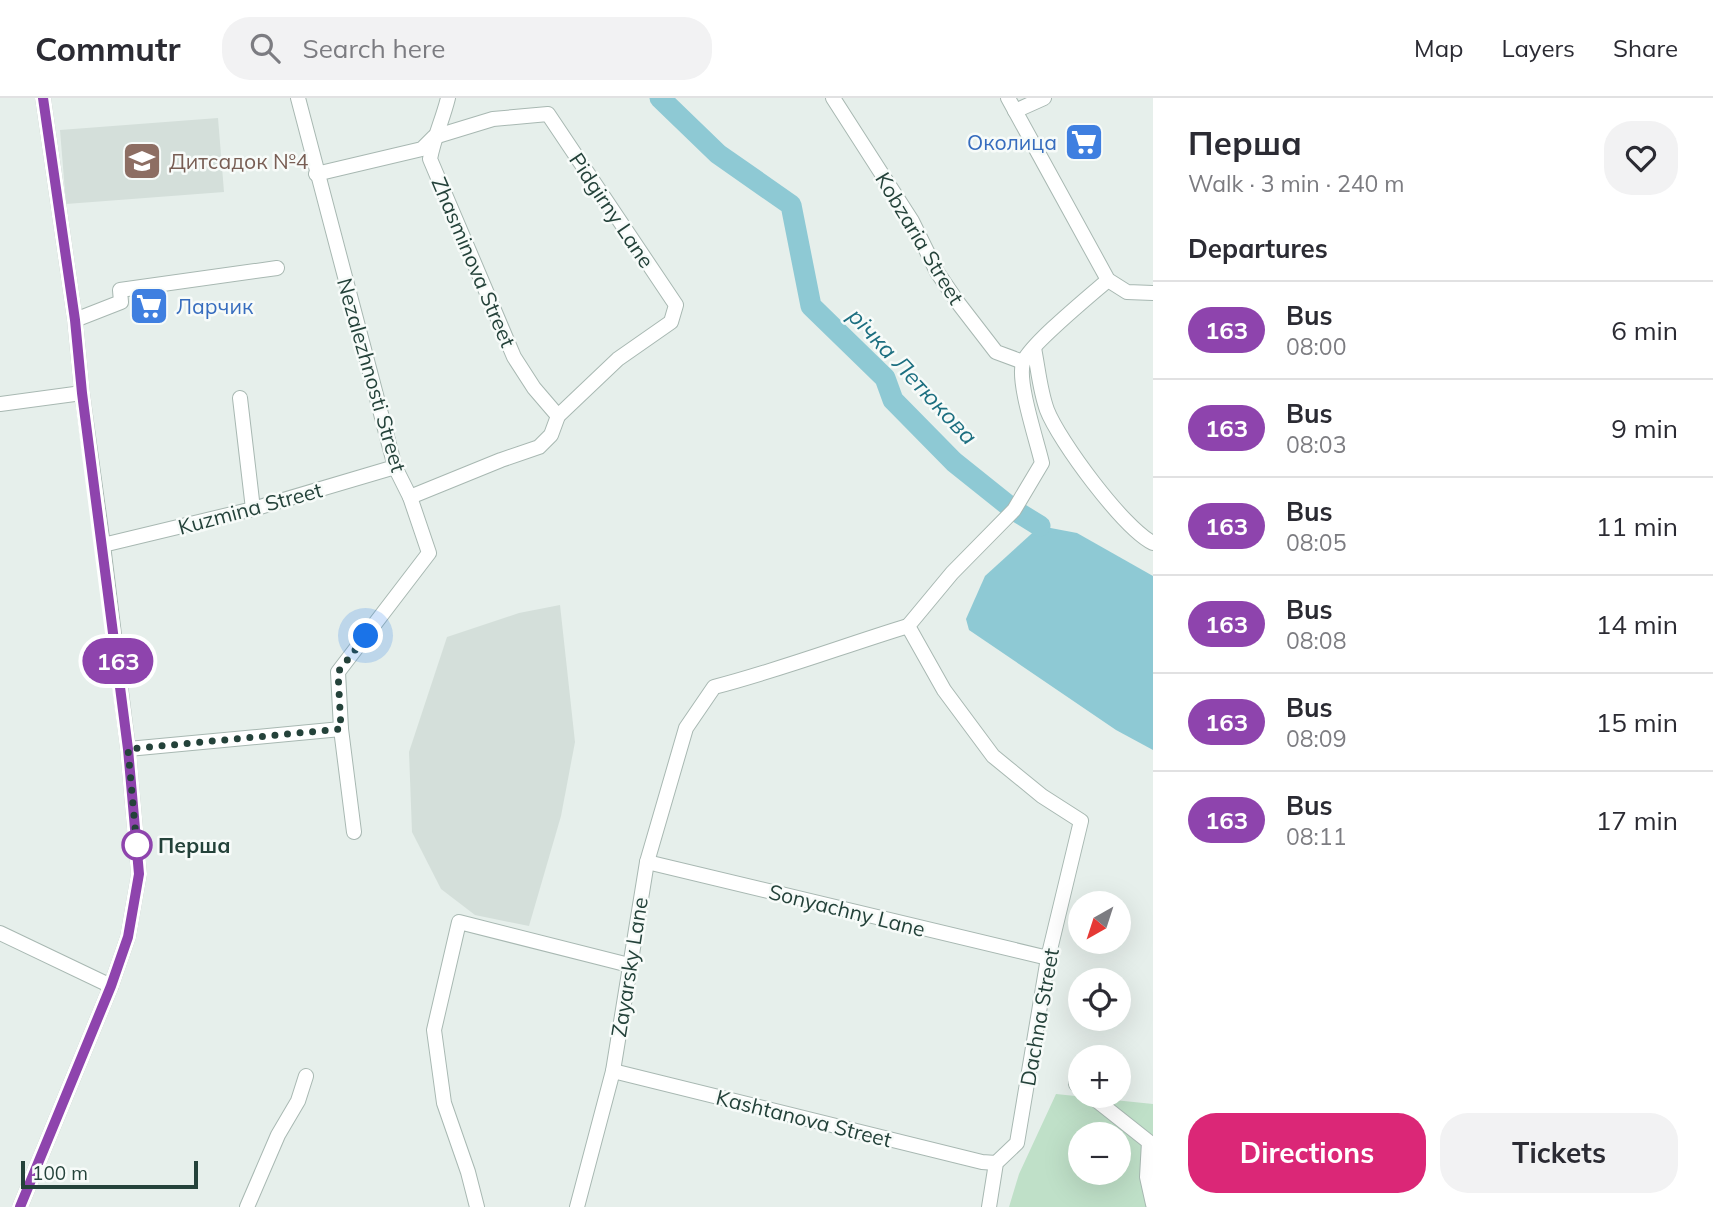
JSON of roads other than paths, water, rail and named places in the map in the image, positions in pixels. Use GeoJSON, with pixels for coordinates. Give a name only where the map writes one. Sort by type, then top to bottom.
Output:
{"type":"FeatureCollection","features":[{"type":"Feature","properties":{"kind":"street"},"geometry":{"type":"LineString","coordinates":[[20,1207],[111,986],[128,937],[139,874],[128,749],[103,545],[75,320],[43,98]]}},
{"type":"Feature","properties":{"kind":"street","name":"Nezalezhnosti Street"},"geometry":{"type":"LineString","coordinates":[[298,98],[395,467],[410,497],[429,553],[338,672],[341,729],[354,832]]}},
{"type":"Feature","properties":{"kind":"street","name":"Zhasminova Street"},"geometry":{"type":"LineString","coordinates":[[448,98],[442,123],[434,136],[430,159],[514,357],[534,388],[558,416]]}},
{"type":"Feature","properties":{"kind":"street","name":"Kobzaria Street"},"geometry":{"type":"LineString","coordinates":[[833,98],[912,221],[937,272],[959,304],[996,352],[1023,362]]}},
{"type":"Feature","properties":{"kind":"street"},"geometry":{"type":"LineString","coordinates":[[1044,98],[1011,105],[1108,280],[1127,292],[1153,293]]}},
{"type":"Feature","properties":{"kind":"street","name":"Pidgirny Lane"},"geometry":{"type":"LineString","coordinates":[[434,136],[493,119],[548,114],[676,305],[671,322],[618,359],[558,416]]}},
{"type":"Feature","properties":{"kind":"street"},"geometry":{"type":"LineString","coordinates":[[316,174],[422,149],[434,136]]}},
{"type":"Feature","properties":{"kind":"street"},"geometry":{"type":"LineString","coordinates":[[75,320],[121,302],[120,290],[277,268]]}},
{"type":"Feature","properties":{"kind":"street"},"geometry":{"type":"LineString","coordinates":[[908,626],[952,573],[1014,510],[1042,463],[1022,382],[1023,362],[1034,348],[1108,280]]}},
{"type":"Feature","properties":{"kind":"street"},"geometry":{"type":"LineString","coordinates":[[1034,348],[1042,393],[1059,435],[1129,526],[1153,543]]}},
{"type":"Feature","properties":{"kind":"street"},"geometry":{"type":"LineString","coordinates":[[0,404],[82,393]]}},
{"type":"Feature","properties":{"kind":"street"},"geometry":{"type":"LineString","coordinates":[[240,398],[253,509]]}},
{"type":"Feature","properties":{"kind":"street"},"geometry":{"type":"LineString","coordinates":[[410,497],[539,447],[551,435],[558,416]]}},
{"type":"Feature","properties":{"kind":"street","name":"Kuzmina Street"},"geometry":{"type":"LineString","coordinates":[[103,545],[253,509],[395,467]]}},
{"type":"Feature","properties":{"kind":"street","name":"Zayarsky Lane"},"geometry":{"type":"LineString","coordinates":[[576,1207],[613,1071],[647,862],[686,728],[714,687],[908,626]]}},
{"type":"Feature","properties":{"kind":"street","name":"Dachna Street"},"geometry":{"type":"LineString","coordinates":[[908,626],[944,690],[993,756],[1042,796],[1081,821],[1048,958],[1017,1143],[996,1163]]}},
{"type":"Feature","properties":{"kind":"street"},"geometry":{"type":"LineString","coordinates":[[128,749],[341,729]]}},
{"type":"Feature","properties":{"kind":"street","name":"Sonyachny Lane"},"geometry":{"type":"LineString","coordinates":[[647,862],[1048,958]]}},
{"type":"Feature","properties":{"kind":"street"},"geometry":{"type":"LineString","coordinates":[[477,1207],[444,1103],[434,1030],[459,922],[629,965]]}},
{"type":"Feature","properties":{"kind":"street"},"geometry":{"type":"LineString","coordinates":[[0,933],[111,986]]}},
{"type":"Feature","properties":{"kind":"street","name":"Kashtanova Street"},"geometry":{"type":"LineString","coordinates":[[613,1071],[969,1159],[996,1163]]}},
{"type":"Feature","properties":{"kind":"street"},"geometry":{"type":"LineString","coordinates":[[247,1207],[278,1135],[299,1101],[306,1076]]}},
{"type":"Feature","properties":{"kind":"street"},"geometry":{"type":"LineString","coordinates":[[1106,1108],[1149,1142],[1147,1177],[1153,1204]]}},
{"type":"Feature","properties":{"kind":"street"},"geometry":{"type":"LineString","coordinates":[[989,1207],[996,1163]]}},
{"type":"Feature","properties":{"kind":"water"},"geometry":{"type":"Polygon","coordinates":[[[1040,526],[1077,533],[1153,576],[1153,750],[1116,730],[969,630],[966,619],[985,576],[1040,526]]]}},
{"type":"Feature","properties":{"kind":"waterway","name":"річка Летюкова"},"geometry":{"type":"LineString","coordinates":[[660,98],[718,154],[791,205],[811,306],[885,378],[893,400],[954,462],[1014,510],[1040,526]]}},
{"type":"Feature","properties":{"kind":"place","name":"Околица"},"geometry":{"type":"Point","coordinates":[1084,142]}},
{"type":"Feature","properties":{"kind":"place","name":"Дитсадок №4"},"geometry":{"type":"Point","coordinates":[142,161]}},
{"type":"Feature","properties":{"kind":"place","name":"Ларчик"},"geometry":{"type":"Point","coordinates":[149,306]}},
{"type":"Feature","properties":{"kind":"place","name":"Перша"},"geometry":{"type":"Point","coordinates":[137,845]}}]}
